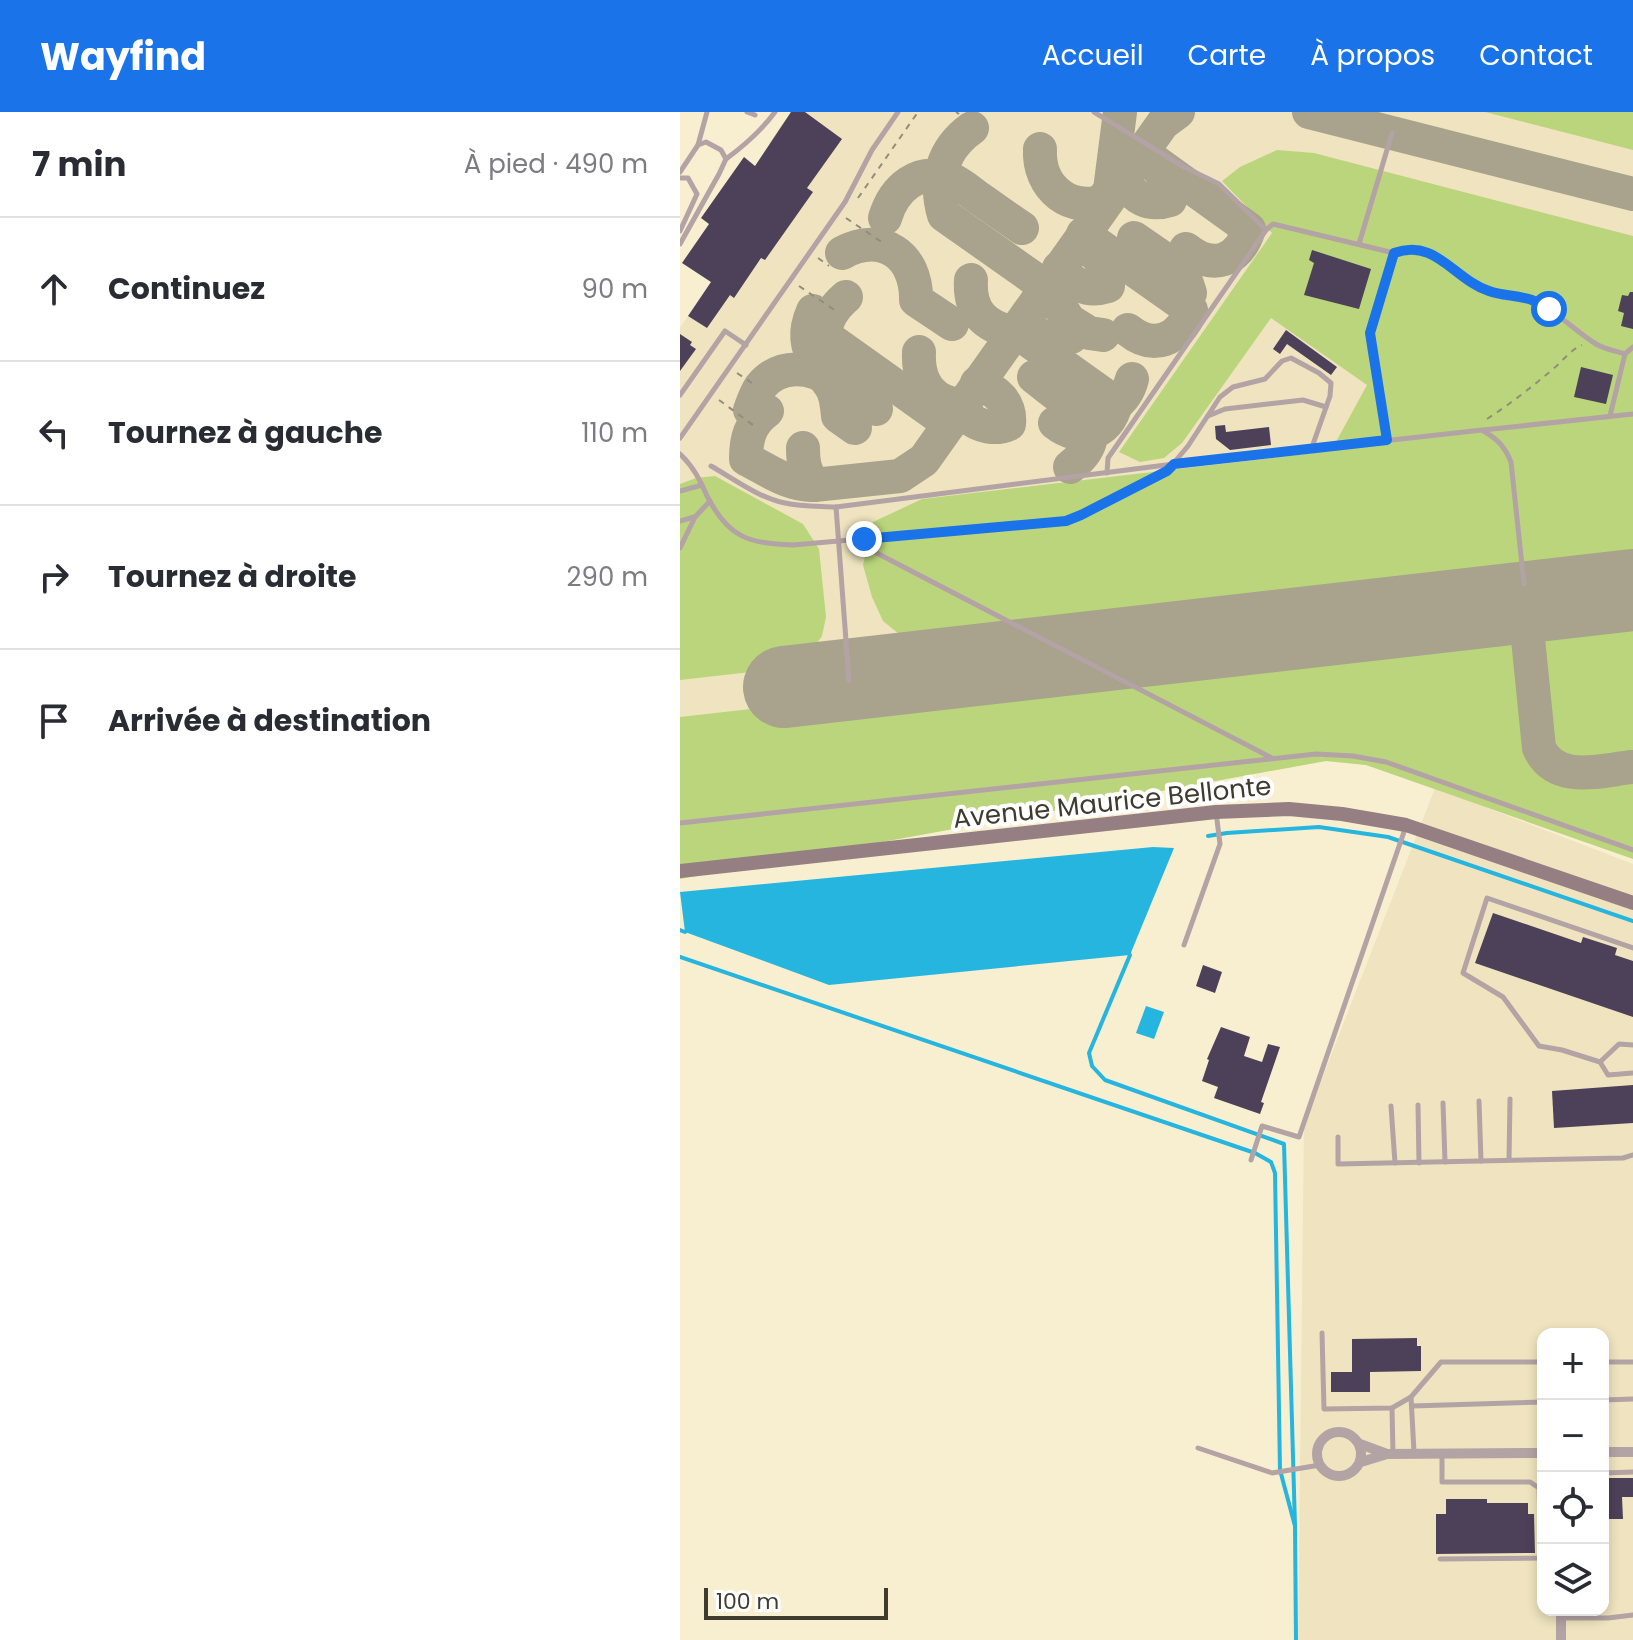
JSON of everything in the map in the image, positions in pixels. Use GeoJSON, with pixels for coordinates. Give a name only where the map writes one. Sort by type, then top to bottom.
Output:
{"type":"FeatureCollection","features":[{"type":"Feature","properties":{"kind":"street","name":"Avenue Maurice Bellonte"},"geometry":{"type":"LineString","coordinates":[[680,871],[1217,819],[1289,809],[1342,814],[1405,829],[1633,903]]}},
{"type":"Feature","properties":{"kind":"street"},"geometry":{"type":"LineString","coordinates":[[1390,1454],[1360,1444],[1340,1431],[1328,1434],[1317,1451],[1320,1465],[1330,1474],[1343,1476],[1361,1462],[1390,1454],[1537,1453]]}},
{"type":"Feature","properties":{"kind":"street"},"geometry":{"type":"LineString","coordinates":[[1360,1444],[1361,1462]]}},
{"type":"Feature","properties":{"kind":"street"},"geometry":{"type":"LineString","coordinates":[[1609,1452],[1633,1452]]}},
{"type":"Feature","properties":{"kind":"street"},"geometry":{"type":"LineString","coordinates":[[1561,1616],[1561,1640]]}},
{"type":"Feature","properties":{"kind":"lane"},"geometry":{"type":"LineString","coordinates":[[680,231],[697,194],[688,178],[680,175],[698,145],[707,112]]}},
{"type":"Feature","properties":{"kind":"lane"},"geometry":{"type":"LineString","coordinates":[[747,112],[755,115]]}},
{"type":"Feature","properties":{"kind":"lane"},"geometry":{"type":"LineString","coordinates":[[680,244],[726,159],[753,139],[775,112]]}},
{"type":"Feature","properties":{"kind":"lane"},"geometry":{"type":"LineString","coordinates":[[680,438],[845,202],[872,150],[898,112]]}},
{"type":"Feature","properties":{"kind":"lane"},"geometry":{"type":"LineString","coordinates":[[1094,112],[1184,167],[1219,184],[1266,230]]}},
{"type":"Feature","properties":{"kind":"lane"},"geometry":{"type":"LineString","coordinates":[[1359,244],[1392,133]]}},
{"type":"Feature","properties":{"kind":"lane"},"geometry":{"type":"LineString","coordinates":[[698,145],[706,142],[721,150],[726,159]]}},
{"type":"Feature","properties":{"kind":"lane"},"geometry":{"type":"LineString","coordinates":[[1107,473],[1108,458],[1273,224],[1394,253],[1409,248],[1435,254],[1471,283],[1489,292],[1532,300],[1599,346],[1625,354]]}},
{"type":"Feature","properties":{"kind":"lane"},"geometry":{"type":"LineString","coordinates":[[1387,440],[1370,333],[1394,253]]}},
{"type":"Feature","properties":{"kind":"lane"},"geometry":{"type":"LineString","coordinates":[[680,395],[725,331],[746,345]]}},
{"type":"Feature","properties":{"kind":"lane"},"geometry":{"type":"LineString","coordinates":[[1610,416],[1625,354],[1633,347]]}},
{"type":"Feature","properties":{"kind":"lane"},"geometry":{"type":"LineString","coordinates":[[680,454],[695,470],[724,523],[751,541],[763,544],[793,545],[1066,521],[1167,471],[1220,397],[1233,387],[1265,379],[1282,361],[1291,358],[1331,383],[1330,396],[1311,450]]}},
{"type":"Feature","properties":{"kind":"lane"},"geometry":{"type":"LineString","coordinates":[[1208,417],[1225,409],[1303,400],[1326,407]]}},
{"type":"Feature","properties":{"kind":"lane"},"geometry":{"type":"LineString","coordinates":[[711,466],[782,503],[836,507],[1174,464],[1633,414]]}},
{"type":"Feature","properties":{"kind":"lane"},"geometry":{"type":"LineString","coordinates":[[1482,430],[1497,438],[1511,462],[1524,584]]}},
{"type":"Feature","properties":{"kind":"lane"},"geometry":{"type":"LineString","coordinates":[[680,491],[702,485]]}},
{"type":"Feature","properties":{"kind":"lane"},"geometry":{"type":"LineString","coordinates":[[680,548],[695,517],[710,501]]}},
{"type":"Feature","properties":{"kind":"lane"},"geometry":{"type":"LineString","coordinates":[[836,507],[849,681]]}},
{"type":"Feature","properties":{"kind":"lane"},"geometry":{"type":"LineString","coordinates":[[680,521],[695,517]]}},
{"type":"Feature","properties":{"kind":"lane"},"geometry":{"type":"LineString","coordinates":[[864,539],[865,547],[1273,759]]}},
{"type":"Feature","properties":{"kind":"lane"},"geometry":{"type":"LineString","coordinates":[[680,823],[1316,754],[1386,762],[1633,850]]}},
{"type":"Feature","properties":{"kind":"lane"},"geometry":{"type":"LineString","coordinates":[[1184,945],[1220,842],[1217,819]]}},
{"type":"Feature","properties":{"kind":"lane"},"geometry":{"type":"LineString","coordinates":[[1251,1160],[1262,1126],[1299,1137],[1405,829]]}},
{"type":"Feature","properties":{"kind":"lane"},"geometry":{"type":"LineString","coordinates":[[1633,948],[1487,898],[1463,973],[1503,997],[1539,1046],[1600,1062],[1608,1075],[1633,1073]]}},
{"type":"Feature","properties":{"kind":"lane"},"geometry":{"type":"LineString","coordinates":[[1600,1062],[1619,1044],[1633,1045]]}},
{"type":"Feature","properties":{"kind":"lane"},"geometry":{"type":"LineString","coordinates":[[1509,1160],[1510,1099]]}},
{"type":"Feature","properties":{"kind":"lane"},"geometry":{"type":"LineString","coordinates":[[1479,1101],[1481,1161]]}},
{"type":"Feature","properties":{"kind":"lane"},"geometry":{"type":"LineString","coordinates":[[1443,1103],[1445,1162]]}},
{"type":"Feature","properties":{"kind":"lane"},"geometry":{"type":"LineString","coordinates":[[1418,1105],[1419,1163]]}},
{"type":"Feature","properties":{"kind":"lane"},"geometry":{"type":"LineString","coordinates":[[1391,1106],[1395,1163]]}},
{"type":"Feature","properties":{"kind":"lane"},"geometry":{"type":"LineString","coordinates":[[1338,1137],[1338,1164],[1623,1158],[1633,1155]]}},
{"type":"Feature","properties":{"kind":"lane"},"geometry":{"type":"LineString","coordinates":[[1322,1333],[1324,1409],[1392,1408],[1411,1397],[1441,1362],[1537,1362]]}},
{"type":"Feature","properties":{"kind":"lane"},"geometry":{"type":"LineString","coordinates":[[1609,1362],[1633,1362]]}},
{"type":"Feature","properties":{"kind":"lane"},"geometry":{"type":"LineString","coordinates":[[1411,1397],[1414,1454]]}},
{"type":"Feature","properties":{"kind":"lane"},"geometry":{"type":"LineString","coordinates":[[1609,1400],[1633,1399]]}},
{"type":"Feature","properties":{"kind":"lane"},"geometry":{"type":"LineString","coordinates":[[1412,1406],[1537,1402]]}},
{"type":"Feature","properties":{"kind":"lane"},"geometry":{"type":"LineString","coordinates":[[1390,1454],[1392,1408]]}},
{"type":"Feature","properties":{"kind":"lane"},"geometry":{"type":"LineString","coordinates":[[1198,1448],[1272,1473],[1320,1465]]}},
{"type":"Feature","properties":{"kind":"lane"},"geometry":{"type":"LineString","coordinates":[[1440,1559],[1541,1558],[1539,1488],[1530,1482],[1442,1482],[1442,1453]]}},
{"type":"Feature","properties":{"kind":"lane"},"geometry":{"type":"LineString","coordinates":[[1609,1473],[1633,1472]]}},
{"type":"Feature","properties":{"kind":"lane"},"geometry":{"type":"LineString","coordinates":[[1584,1616],[1608,1618],[1633,1615]]}},
{"type":"Feature","properties":{"kind":"path"},"geometry":{"type":"LineString","coordinates":[[853,205],[918,112]]}},
{"type":"Feature","properties":{"kind":"path"},"geometry":{"type":"LineString","coordinates":[[845,217],[883,243]]}},
{"type":"Feature","properties":{"kind":"path"},"geometry":{"type":"LineString","coordinates":[[803,263],[810,268],[817,257],[829,266]]}},
{"type":"Feature","properties":{"kind":"path"},"geometry":{"type":"LineString","coordinates":[[791,280],[836,311]]}},
{"type":"Feature","properties":{"kind":"path"},"geometry":{"type":"LineString","coordinates":[[1471,430],[1525,394],[1574,348],[1584,344],[1599,346]]}},
{"type":"Feature","properties":{"kind":"path"},"geometry":{"type":"LineString","coordinates":[[736,372],[752,383]]}},
{"type":"Feature","properties":{"kind":"path"},"geometry":{"type":"LineString","coordinates":[[718,398],[757,428]]}},
{"type":"Feature","properties":{"kind":"shaded area"},"geometry":{"type":"Polygon","coordinates":[[[791,112],[1633,112],[1633,857],[1472,802],[1633,864],[1633,1640],[1298,1640],[1304,1125],[1435,788],[1366,765],[1326,761],[680,830],[680,328],[793,161],[769,143],[791,112]]]}},
{"type":"Feature","properties":{"kind":"green space"},"geometry":{"type":"Polygon","coordinates":[[[1485,112],[1633,112],[1633,150],[1485,112]]]}},
{"type":"Feature","properties":{"kind":"green space"},"geometry":{"type":"Polygon","coordinates":[[[1277,150],[1314,153],[1633,236],[1633,571],[1016,643],[1015,640],[945,645],[913,640],[899,634],[883,621],[863,565],[873,522],[922,499],[1331,451],[1367,385],[1271,318],[1182,443],[1164,458],[1140,462],[1119,452],[1272,233],[1222,181],[1240,167],[1277,150]]]}},
{"type":"Feature","properties":{"kind":"green space"},"geometry":{"type":"Polygon","coordinates":[[[715,476],[803,524],[819,549],[826,617],[822,636],[812,650],[778,669],[680,680],[680,484],[715,476]]]}},
{"type":"Feature","properties":{"kind":"green space"},"geometry":{"type":"Polygon","coordinates":[[[1633,609],[1633,755],[1568,763],[1557,757],[1546,744],[1534,640],[1542,625],[1551,618],[1633,609]]]}},
{"type":"Feature","properties":{"kind":"green space"},"geometry":{"type":"Polygon","coordinates":[[[1489,626],[1504,630],[1516,641],[1528,742],[1546,769],[1571,779],[1633,774],[1633,859],[1366,765],[1326,761],[680,879],[680,717],[1489,626]]]}},
{"type":"Feature","properties":{"kind":"water"},"geometry":{"type":"Polygon","coordinates":[[[1153,847],[1174,848],[1130,955],[829,985],[685,932],[680,892],[1153,847]]]}},
{"type":"Feature","properties":{"kind":"water"},"geometry":{"type":"Polygon","coordinates":[[[1146,1006],[1164,1012],[1154,1039],[1136,1033],[1146,1006]]]}},
{"type":"Feature","properties":{"kind":"building"},"geometry":{"type":"Polygon","coordinates":[[[791,112],[805,112],[842,139],[807,188],[813,192],[765,260],[761,258],[734,298],[730,295],[707,328],[688,316],[711,282],[682,263],[709,224],[701,218],[744,157],[755,166],[791,112]]]}},
{"type":"Feature","properties":{"kind":"building"},"geometry":{"type":"Polygon","coordinates":[[[1312,250],[1371,269],[1359,309],[1304,295],[1314,263],[1309,260],[1312,250]]]}},
{"type":"Feature","properties":{"kind":"building"},"geometry":{"type":"Polygon","coordinates":[[[1633,292],[1633,329],[1621,326],[1624,313],[1618,311],[1622,295],[1628,296],[1633,292]]]}},
{"type":"Feature","properties":{"kind":"building"},"geometry":{"type":"Polygon","coordinates":[[[1286,330],[1337,367],[1331,375],[1287,344],[1280,354],[1273,349],[1286,330]]]}},
{"type":"Feature","properties":{"kind":"building"},"geometry":{"type":"Polygon","coordinates":[[[680,334],[696,349],[680,371],[680,334]]]}},
{"type":"Feature","properties":{"kind":"building"},"geometry":{"type":"Polygon","coordinates":[[[1581,367],[1613,375],[1606,404],[1574,397],[1581,367]]]}},
{"type":"Feature","properties":{"kind":"building"},"geometry":{"type":"Polygon","coordinates":[[[1225,425],[1226,432],[1269,427],[1271,445],[1230,450],[1216,439],[1215,426],[1225,425]]]}},
{"type":"Feature","properties":{"kind":"building"},"geometry":{"type":"Polygon","coordinates":[[[1493,913],[1581,943],[1583,937],[1617,948],[1615,955],[1633,961],[1633,1017],[1475,963],[1493,913]]]}},
{"type":"Feature","properties":{"kind":"building"},"geometry":{"type":"Polygon","coordinates":[[[1203,965],[1222,972],[1215,993],[1196,986],[1203,965]]]}},
{"type":"Feature","properties":{"kind":"building"},"geometry":{"type":"Polygon","coordinates":[[[1221,1027],[1250,1037],[1244,1056],[1262,1062],[1268,1044],[1280,1047],[1261,1102],[1264,1103],[1260,1114],[1214,1098],[1218,1087],[1202,1081],[1207,1059],[1221,1027]]]}},
{"type":"Feature","properties":{"kind":"building"},"geometry":{"type":"Polygon","coordinates":[[[1633,1085],[1633,1123],[1554,1128],[1552,1091],[1633,1085]]]}},
{"type":"Feature","properties":{"kind":"building"},"geometry":{"type":"Polygon","coordinates":[[[1417,1338],[1417,1346],[1421,1346],[1421,1371],[1370,1372],[1370,1392],[1331,1392],[1331,1372],[1352,1372],[1352,1339],[1417,1338]]]}},
{"type":"Feature","properties":{"kind":"building"},"geometry":{"type":"Polygon","coordinates":[[[1609,1478],[1633,1478],[1633,1497],[1622,1497],[1623,1519],[1609,1519],[1609,1478]]]}},
{"type":"Feature","properties":{"kind":"building"},"geometry":{"type":"Polygon","coordinates":[[[1446,1499],[1528,1503],[1528,1514],[1534,1514],[1535,1553],[1436,1554],[1436,1514],[1446,1514],[1446,1499]]]}},
{"type":"Feature","properties":{"kind":"waterway"},"geometry":{"type":"LineString","coordinates":[[1208,836],[1319,827],[1388,837],[1633,921]]}},
{"type":"Feature","properties":{"kind":"waterway"},"geometry":{"type":"LineString","coordinates":[[680,930],[685,932]]}},
{"type":"Feature","properties":{"kind":"waterway"},"geometry":{"type":"LineString","coordinates":[[1130,955],[1089,1053],[1092,1066],[1105,1080],[1284,1144],[1296,1640]]}},
{"type":"Feature","properties":{"kind":"waterway"},"geometry":{"type":"LineString","coordinates":[[680,957],[1255,1153],[1271,1162],[1275,1173],[1280,1470],[1295,1526]]}},
{"type":"Feature","properties":{"kind":"taxiway"},"geometry":{"type":"LineString","coordinates":[[1107,194],[1120,112]]}},
{"type":"Feature","properties":{"kind":"taxiway"},"geometry":{"type":"LineString","coordinates":[[767,411],[750,432],[746,459],[796,483],[814,485],[900,476],[924,460],[1163,123],[1178,112]]}},
{"type":"Feature","properties":{"kind":"taxiway"},"geometry":{"type":"LineString","coordinates":[[1309,112],[1633,194]]}},
{"type":"Feature","properties":{"kind":"taxiway"},"geometry":{"type":"LineString","coordinates":[[972,128],[954,146],[943,167],[940,190],[944,215],[1046,287]]}},
{"type":"Feature","properties":{"kind":"taxiway"},"geometry":{"type":"LineString","coordinates":[[1040,149],[1045,176],[1059,195],[1081,203],[1108,199]]}},
{"type":"Feature","properties":{"kind":"taxiway"},"geometry":{"type":"LineString","coordinates":[[1142,152],[1249,229],[1239,249],[1224,259],[1206,260],[1186,249]]}},
{"type":"Feature","properties":{"kind":"taxiway"},"geometry":{"type":"LineString","coordinates":[[1122,180],[1143,199],[1155,202],[1170,200],[1165,178],[1149,162]]}},
{"type":"Feature","properties":{"kind":"taxiway"},"geometry":{"type":"LineString","coordinates":[[885,218],[901,189],[918,178],[938,176],[961,185],[1022,228]]}},
{"type":"Feature","properties":{"kind":"taxiway"},"geometry":{"type":"LineString","coordinates":[[1083,234],[1191,310],[1180,329],[1165,339],[1147,340],[1128,330]]}},
{"type":"Feature","properties":{"kind":"taxiway"},"geometry":{"type":"LineString","coordinates":[[1134,238],[1179,269],[1190,293]]}},
{"type":"Feature","properties":{"kind":"taxiway"},"geometry":{"type":"LineString","coordinates":[[842,253],[871,245],[894,251],[910,271],[916,300],[952,324]]}},
{"type":"Feature","properties":{"kind":"taxiway"},"geometry":{"type":"LineString","coordinates":[[1059,268],[1080,286],[1108,286],[1101,262],[1094,253],[1082,247]]}},
{"type":"Feature","properties":{"kind":"taxiway"},"geometry":{"type":"LineString","coordinates":[[971,280],[973,300],[980,316],[994,326],[1013,333]]}},
{"type":"Feature","properties":{"kind":"taxiway"},"geometry":{"type":"LineString","coordinates":[[846,297],[831,314],[824,335],[949,424]]}},
{"type":"Feature","properties":{"kind":"taxiway"},"geometry":{"type":"LineString","coordinates":[[1026,323],[1046,338],[1071,337],[1063,311],[1039,297]]}},
{"type":"Feature","properties":{"kind":"taxiway"},"geometry":{"type":"LineString","coordinates":[[813,311],[808,344],[814,358],[835,380],[876,409]]}},
{"type":"Feature","properties":{"kind":"taxiway"},"geometry":{"type":"LineString","coordinates":[[1073,323],[1089,333],[1103,335]]}},
{"type":"Feature","properties":{"kind":"taxiway"},"geometry":{"type":"LineString","coordinates":[[1015,331],[1116,403],[1107,423],[1092,432],[1074,433],[1055,423]]}},
{"type":"Feature","properties":{"kind":"taxiway"},"geometry":{"type":"LineString","coordinates":[[919,352],[923,380],[931,392],[960,407],[968,417],[982,425],[999,427],[1009,424],[1005,403],[990,389],[977,383]]}},
{"type":"Feature","properties":{"kind":"taxiway"},"geometry":{"type":"LineString","coordinates":[[750,410],[761,386],[777,373],[806,370],[834,382]]}},
{"type":"Feature","properties":{"kind":"taxiway"},"geometry":{"type":"LineString","coordinates":[[818,371],[833,391],[838,416],[855,428]]}},
{"type":"Feature","properties":{"kind":"taxiway"},"geometry":{"type":"LineString","coordinates":[[1034,377],[1072,405],[1094,412],[1104,411],[1118,403],[1132,379]]}},
{"type":"Feature","properties":{"kind":"taxiway"},"geometry":{"type":"LineString","coordinates":[[1070,467],[1086,451],[1091,438],[1086,416]]}},
{"type":"Feature","properties":{"kind":"taxiway"},"geometry":{"type":"LineString","coordinates":[[803,448],[805,468],[814,485]]}},
{"type":"Feature","properties":{"kind":"taxiway"},"geometry":{"type":"LineString","coordinates":[[1560,598],[1536,607],[1526,619],[1539,748],[1547,760],[1568,771],[1594,772],[1633,767]]}},
{"type":"Feature","properties":{"kind":"taxiway"},"geometry":{"type":"LineString","coordinates":[[1486,607],[1510,613],[1526,633]]}},
{"type":"Feature","properties":{"kind":"runway"},"geometry":{"type":"LineString","coordinates":[[784,687],[1633,590]]}},
{"type":"Feature","properties":{"kind":"route"},"geometry":{"type":"LineString","coordinates":[[864,539],[1066,521],[1167,471],[1174,464],[1387,440],[1370,333],[1394,253],[1409,248],[1435,254],[1471,283],[1489,292],[1532,300],[1549,309]]}}]}
